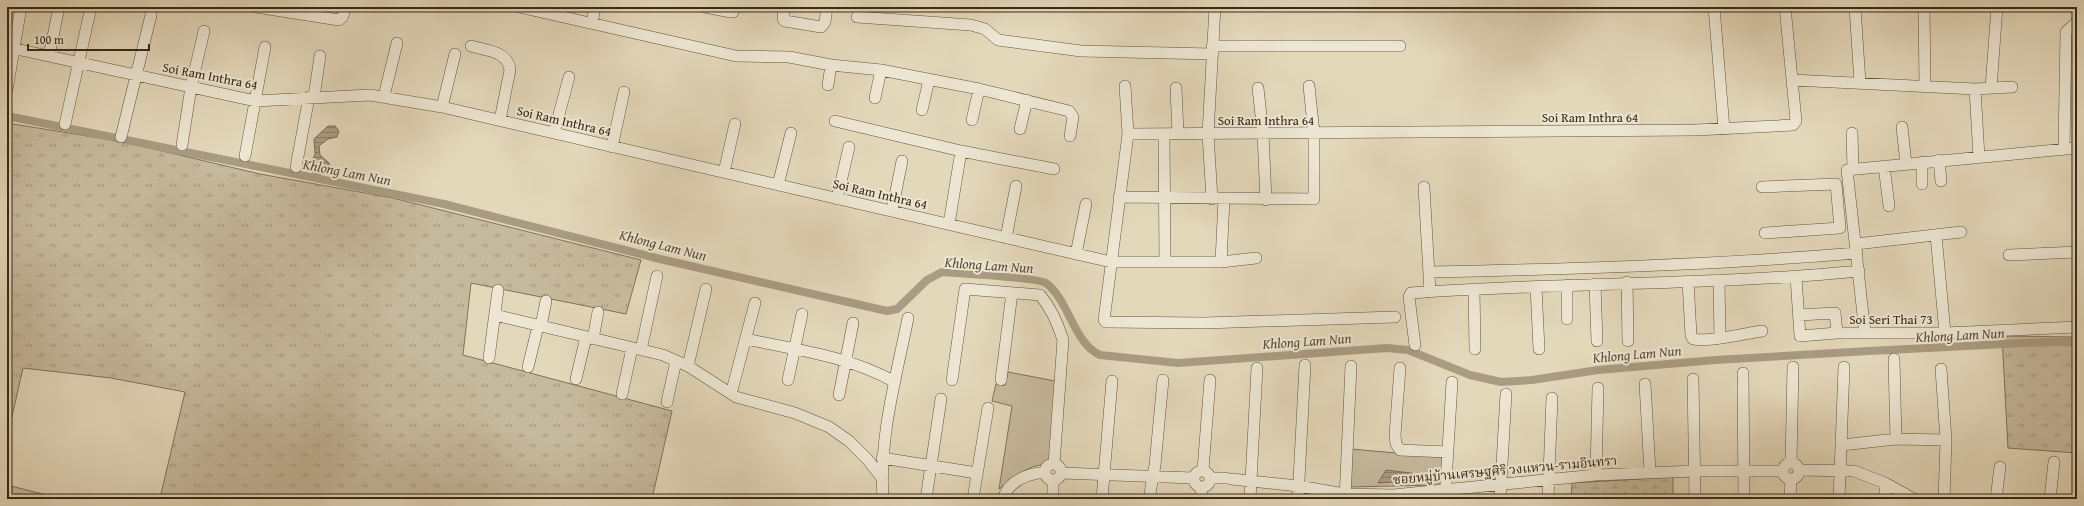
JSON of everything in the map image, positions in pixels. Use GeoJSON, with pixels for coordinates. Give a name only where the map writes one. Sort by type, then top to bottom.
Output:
{"type":"FeatureCollection","features":[{"type":"Feature","properties":{"kind":"street"},"geometry":{"type":"LineString","coordinates":[[7,90],[10,48],[22,7]]}},
{"type":"Feature","properties":{"kind":"street"},"geometry":{"type":"LineString","coordinates":[[49,56],[59,7]]}},
{"type":"Feature","properties":{"kind":"street"},"geometry":{"type":"LineString","coordinates":[[65,124],[90,7]]}},
{"type":"Feature","properties":{"kind":"street"},"geometry":{"type":"LineString","coordinates":[[256,7],[339,20],[343,16],[345,7]]}},
{"type":"Feature","properties":{"kind":"street"},"geometry":{"type":"LineString","coordinates":[[519,7],[545,10],[592,23],[736,56],[789,57],[831,65],[881,70],[1027,100],[1069,111],[1073,118],[1070,136]]}},
{"type":"Feature","properties":{"kind":"street"},"geometry":{"type":"LineString","coordinates":[[592,23],[595,7]]}},
{"type":"Feature","properties":{"kind":"street"},"geometry":{"type":"LineString","coordinates":[[705,7],[733,12],[735,7]]}},
{"type":"Feature","properties":{"kind":"street"},"geometry":{"type":"LineString","coordinates":[[784,7],[783,19],[785,21],[821,27],[824,22],[827,7]]}},
{"type":"Feature","properties":{"kind":"street","name":"Soi Ram Inthra 64"},"geometry":{"type":"LineString","coordinates":[[1208,134],[1215,7]]}},
{"type":"Feature","properties":{"kind":"street"},"geometry":{"type":"LineString","coordinates":[[1714,7],[1724,129]]}},
{"type":"Feature","properties":{"kind":"street"},"geometry":{"type":"LineString","coordinates":[[1785,7],[1793,80],[1925,85],[1975,89],[2012,87]]}},
{"type":"Feature","properties":{"kind":"street"},"geometry":{"type":"LineString","coordinates":[[1855,7],[1860,83]]}},
{"type":"Feature","properties":{"kind":"street"},"geometry":{"type":"LineString","coordinates":[[1924,7],[1925,85]]}},
{"type":"Feature","properties":{"kind":"street"},"geometry":{"type":"LineString","coordinates":[[1991,88],[1996,7]]}},
{"type":"Feature","properties":{"kind":"street"},"geometry":{"type":"LineString","coordinates":[[121,137],[150,15]]}},
{"type":"Feature","properties":{"kind":"street"},"geometry":{"type":"LineString","coordinates":[[857,17],[971,25],[985,29],[998,40],[1081,51],[1400,46]]}},
{"type":"Feature","properties":{"kind":"street"},"geometry":{"type":"LineString","coordinates":[[2064,148],[2072,38],[2067,32],[2076,25],[2077,22]]}},
{"type":"Feature","properties":{"kind":"street"},"geometry":{"type":"LineString","coordinates":[[182,145],[191,87],[204,31]]}},
{"type":"Feature","properties":{"kind":"street"},"geometry":{"type":"LineString","coordinates":[[384,96],[397,43]]}},
{"type":"Feature","properties":{"kind":"street"},"geometry":{"type":"LineString","coordinates":[[471,46],[505,56],[509,62],[510,70],[500,120]]}},
{"type":"Feature","properties":{"kind":"street"},"geometry":{"type":"LineString","coordinates":[[245,156],[265,47]]}},
{"type":"Feature","properties":{"kind":"street","name":"Soi Ram Inthra 64"},"geometry":{"type":"LineString","coordinates":[[10,48],[255,101],[312,97],[384,96],[442,107],[1111,262],[1222,262],[1256,258]]}},
{"type":"Feature","properties":{"kind":"street"},"geometry":{"type":"LineString","coordinates":[[442,107],[455,54]]}},
{"type":"Feature","properties":{"kind":"street"},"geometry":{"type":"LineString","coordinates":[[296,167],[320,56]]}},
{"type":"Feature","properties":{"kind":"street"},"geometry":{"type":"LineString","coordinates":[[828,85],[831,65]]}},
{"type":"Feature","properties":{"kind":"street"},"geometry":{"type":"LineString","coordinates":[[875,98],[881,70]]}},
{"type":"Feature","properties":{"kind":"street"},"geometry":{"type":"LineString","coordinates":[[554,133],[569,77]]}},
{"type":"Feature","properties":{"kind":"street"},"geometry":{"type":"LineString","coordinates":[[922,110],[929,80]]}},
{"type":"Feature","properties":{"kind":"street","name":"Soi Ram Inthra 64"},"geometry":{"type":"LineString","coordinates":[[1128,134],[1724,129],[1793,125],[1796,121],[1793,80]]}},
{"type":"Feature","properties":{"kind":"street"},"geometry":{"type":"LineString","coordinates":[[1125,86],[1128,134],[1104,320],[1109,323],[1204,323],[1395,317]]}},
{"type":"Feature","properties":{"kind":"street"},"geometry":{"type":"LineString","coordinates":[[1120,197],[1266,200],[1314,199],[1314,133],[1309,86]]}},
{"type":"Feature","properties":{"kind":"street"},"geometry":{"type":"LineString","coordinates":[[1176,88],[1178,134]]}},
{"type":"Feature","properties":{"kind":"street"},"geometry":{"type":"LineString","coordinates":[[1258,88],[1264,134],[1266,200]]}},
{"type":"Feature","properties":{"kind":"street"},"geometry":{"type":"LineString","coordinates":[[972,120],[979,89]]}},
{"type":"Feature","properties":{"kind":"street"},"geometry":{"type":"LineString","coordinates":[[1975,89],[1980,156]]}},
{"type":"Feature","properties":{"kind":"street"},"geometry":{"type":"LineString","coordinates":[[612,146],[624,92]]}},
{"type":"Feature","properties":{"kind":"street"},"geometry":{"type":"LineString","coordinates":[[1020,129],[1027,100]]}},
{"type":"Feature","properties":{"kind":"street"},"geometry":{"type":"LineString","coordinates":[[835,122],[961,151],[1054,169]]}},
{"type":"Feature","properties":{"kind":"street"},"geometry":{"type":"LineString","coordinates":[[724,172],[735,124]]}},
{"type":"Feature","properties":{"kind":"street"},"geometry":{"type":"LineString","coordinates":[[1902,127],[1906,164]]}},
{"type":"Feature","properties":{"kind":"street"},"geometry":{"type":"LineString","coordinates":[[1852,132],[1853,169]]}},
{"type":"Feature","properties":{"kind":"street"},"geometry":{"type":"LineString","coordinates":[[778,185],[790,133]]}},
{"type":"Feature","properties":{"kind":"street"},"geometry":{"type":"LineString","coordinates":[[1164,134],[1165,262]]}},
{"type":"Feature","properties":{"kind":"street"},"geometry":{"type":"LineString","coordinates":[[1208,134],[1212,199]]}},
{"type":"Feature","properties":{"kind":"street"},"geometry":{"type":"LineString","coordinates":[[837,198],[849,147]]}},
{"type":"Feature","properties":{"kind":"street"},"geometry":{"type":"LineString","coordinates":[[1865,333],[1857,248],[1846,172],[1848,170],[1980,156],[2077,148]]}},
{"type":"Feature","properties":{"kind":"street"},"geometry":{"type":"LineString","coordinates":[[949,224],[961,151]]}},
{"type":"Feature","properties":{"kind":"street"},"geometry":{"type":"LineString","coordinates":[[1939,160],[1941,181]]}},
{"type":"Feature","properties":{"kind":"street"},"geometry":{"type":"LineString","coordinates":[[892,211],[902,161]]}},
{"type":"Feature","properties":{"kind":"street"},"geometry":{"type":"LineString","coordinates":[[1922,162],[1922,184]]}},
{"type":"Feature","properties":{"kind":"street"},"geometry":{"type":"LineString","coordinates":[[1884,166],[1889,206]]}},
{"type":"Feature","properties":{"kind":"street"},"geometry":{"type":"LineString","coordinates":[[1762,187],[1836,184],[1840,228]]}},
{"type":"Feature","properties":{"kind":"street"},"geometry":{"type":"LineString","coordinates":[[1006,238],[1016,186]]}},
{"type":"Feature","properties":{"kind":"street"},"geometry":{"type":"LineString","coordinates":[[1424,187],[1430,292]]}},
{"type":"Feature","properties":{"kind":"street"},"geometry":{"type":"LineString","coordinates":[[1222,262],[1224,199]]}},
{"type":"Feature","properties":{"kind":"street"},"geometry":{"type":"LineString","coordinates":[[1076,254],[1086,204]]}},
{"type":"Feature","properties":{"kind":"street"},"geometry":{"type":"LineString","coordinates":[[1765,233],[1840,228],[1854,225]]}},
{"type":"Feature","properties":{"kind":"street"},"geometry":{"type":"LineString","coordinates":[[1429,272],[1639,267],[1752,262],[1961,232]]}},
{"type":"Feature","properties":{"kind":"street"},"geometry":{"type":"LineString","coordinates":[[1936,235],[1944,333]]}},
{"type":"Feature","properties":{"kind":"street"},"geometry":{"type":"LineString","coordinates":[[2009,255],[2077,252]]}},
{"type":"Feature","properties":{"kind":"street"},"geometry":{"type":"LineString","coordinates":[[1415,345],[1409,294],[1474,289],[1627,282],[1796,277],[1859,271]]}},
{"type":"Feature","properties":{"kind":"street"},"geometry":{"type":"LineString","coordinates":[[622,394],[637,349],[657,276]]}},
{"type":"Feature","properties":{"kind":"street"},"geometry":{"type":"LineString","coordinates":[[1796,277],[1799,315],[1835,313],[1837,333]]}},
{"type":"Feature","properties":{"kind":"street"},"geometry":{"type":"LineString","coordinates":[[1688,280],[1691,335],[1694,339],[1720,338],[1762,331]]}},
{"type":"Feature","properties":{"kind":"street"},"geometry":{"type":"LineString","coordinates":[[1719,280],[1720,338]]}},
{"type":"Feature","properties":{"kind":"street"},"geometry":{"type":"LineString","coordinates":[[1627,282],[1628,342]]}},
{"type":"Feature","properties":{"kind":"street"},"geometry":{"type":"LineString","coordinates":[[1595,284],[1597,341]]}},
{"type":"Feature","properties":{"kind":"street"},"geometry":{"type":"LineString","coordinates":[[1567,285],[1567,319]]}},
{"type":"Feature","properties":{"kind":"street"},"geometry":{"type":"LineString","coordinates":[[1536,287],[1539,349]]}},
{"type":"Feature","properties":{"kind":"street"},"geometry":{"type":"LineString","coordinates":[[688,366],[706,289]]}},
{"type":"Feature","properties":{"kind":"street"},"geometry":{"type":"LineString","coordinates":[[1474,289],[1475,349]]}},
{"type":"Feature","properties":{"kind":"street"},"geometry":{"type":"LineString","coordinates":[[489,358],[498,290]]}},
{"type":"Feature","properties":{"kind":"street"},"geometry":{"type":"LineString","coordinates":[[952,380],[964,290],[1040,295],[1047,304],[1059,328],[1062,340],[1054,464]]}},
{"type":"Feature","properties":{"kind":"street"},"geometry":{"type":"LineString","coordinates":[[1000,380],[1012,293]]}},
{"type":"Feature","properties":{"kind":"street"},"geometry":{"type":"LineString","coordinates":[[528,367],[546,301]]}},
{"type":"Feature","properties":{"kind":"street"},"geometry":{"type":"LineString","coordinates":[[732,394],[755,303]]}},
{"type":"Feature","properties":{"kind":"street"},"geometry":{"type":"LineString","coordinates":[[576,379],[598,312]]}},
{"type":"Feature","properties":{"kind":"street"},"geometry":{"type":"LineString","coordinates":[[788,380],[802,314]]}},
{"type":"Feature","properties":{"kind":"street"},"geometry":{"type":"LineString","coordinates":[[494,315],[663,355],[688,366],[732,394],[795,413],[829,427],[849,441],[868,460],[882,478]]}},
{"type":"Feature","properties":{"kind":"street","name":"Soi Seri Thai 73"},"geometry":{"type":"LineString","coordinates":[[1799,315],[1800,336],[1837,333],[1944,333],[2077,327]]}},
{"type":"Feature","properties":{"kind":"street"},"geometry":{"type":"LineString","coordinates":[[883,499],[882,458],[884,433],[908,318]]}},
{"type":"Feature","properties":{"kind":"street"},"geometry":{"type":"LineString","coordinates":[[839,395],[853,324]]}},
{"type":"Feature","properties":{"kind":"street"},"geometry":{"type":"LineString","coordinates":[[746,339],[845,360],[876,371],[895,382]]}},
{"type":"Feature","properties":{"kind":"street"},"geometry":{"type":"LineString","coordinates":[[1894,359],[1896,440]]}},
{"type":"Feature","properties":{"kind":"street"},"geometry":{"type":"LineString","coordinates":[[667,402],[676,361]]}},
{"type":"Feature","properties":{"kind":"street"},"geometry":{"type":"LineString","coordinates":[[1298,499],[1305,365]]}},
{"type":"Feature","properties":{"kind":"street"},"geometry":{"type":"LineString","coordinates":[[1345,497],[1351,366]]}},
{"type":"Feature","properties":{"kind":"street"},"geometry":{"type":"LineString","coordinates":[[1791,480],[1798,476],[1795,467],[1793,367]]}},
{"type":"Feature","properties":{"kind":"street"},"geometry":{"type":"LineString","coordinates":[[1839,499],[1844,367]]}},
{"type":"Feature","properties":{"kind":"street"},"geometry":{"type":"LineString","coordinates":[[1250,499],[1257,368]]}},
{"type":"Feature","properties":{"kind":"street"},"geometry":{"type":"LineString","coordinates":[[1400,368],[1395,435],[1396,444],[1400,450],[1448,452]]}},
{"type":"Feature","properties":{"kind":"street"},"geometry":{"type":"LineString","coordinates":[[1941,369],[1946,440],[1944,499]]}},
{"type":"Feature","properties":{"kind":"street"},"geometry":{"type":"LineString","coordinates":[[1743,373],[1744,499]]}},
{"type":"Feature","properties":{"kind":"street"},"geometry":{"type":"LineString","coordinates":[[1693,378],[1695,499]]}},
{"type":"Feature","properties":{"kind":"street"},"geometry":{"type":"LineString","coordinates":[[1102,499],[1112,380]]}},
{"type":"Feature","properties":{"kind":"street"},"geometry":{"type":"LineString","coordinates":[[1149,499],[1163,380]]}},
{"type":"Feature","properties":{"kind":"street"},"geometry":{"type":"LineString","coordinates":[[1202,487],[1207,485],[1206,474],[1210,380]]}},
{"type":"Feature","properties":{"kind":"street"},"geometry":{"type":"LineString","coordinates":[[1445,494],[1452,382]]}},
{"type":"Feature","properties":{"kind":"street"},"geometry":{"type":"LineString","coordinates":[[1645,384],[1650,472]]}},
{"type":"Feature","properties":{"kind":"street"},"geometry":{"type":"LineString","coordinates":[[1596,475],[1598,388]]}},
{"type":"Feature","properties":{"kind":"street"},"geometry":{"type":"LineString","coordinates":[[1500,499],[1506,394]]}},
{"type":"Feature","properties":{"kind":"street"},"geometry":{"type":"LineString","coordinates":[[1548,499],[1552,398]]}},
{"type":"Feature","properties":{"kind":"street"},"geometry":{"type":"LineString","coordinates":[[926,499],[941,399]]}},
{"type":"Feature","properties":{"kind":"street"},"geometry":{"type":"LineString","coordinates":[[973,499],[988,408]]}},
{"type":"Feature","properties":{"kind":"street"},"geometry":{"type":"LineString","coordinates":[[1842,445],[1896,440],[1946,440]]}},
{"type":"Feature","properties":{"kind":"street"},"geometry":{"type":"LineString","coordinates":[[882,458],[977,473]]}},
{"type":"Feature","properties":{"kind":"street"},"geometry":{"type":"LineString","coordinates":[[2050,499],[2054,462]]}},
{"type":"Feature","properties":{"kind":"street"},"geometry":{"type":"LineString","coordinates":[[1053,481],[1046,477],[1045,472],[1049,465],[1054,464]]}},
{"type":"Feature","properties":{"kind":"street"},"geometry":{"type":"LineString","coordinates":[[1053,481],[1060,478],[1061,473],[1060,468],[1054,464]]}},
{"type":"Feature","properties":{"kind":"street"},"geometry":{"type":"LineString","coordinates":[[1791,480],[1784,476],[1782,471],[1786,464],[1795,467],[1840,472],[1854,471],[1886,483],[1914,499]]}},
{"type":"Feature","properties":{"kind":"street"},"geometry":{"type":"LineString","coordinates":[[1996,499],[2000,467]]}},
{"type":"Feature","properties":{"kind":"street","name":"ซอยหมู่บ้านเศรษฐศิริ วงแหวน-รามอินทรา"},"geometry":{"type":"LineString","coordinates":[[1206,474],[1228,479],[1298,486],[1345,497],[1393,497],[1445,494],[1500,483],[1549,478],[1650,472],[1782,471]]}},
{"type":"Feature","properties":{"kind":"street"},"geometry":{"type":"LineString","coordinates":[[1003,499],[1010,486],[1019,479],[1032,474],[1045,472]]}},
{"type":"Feature","properties":{"kind":"street"},"geometry":{"type":"LineString","coordinates":[[1061,473],[1193,478]]}},
{"type":"Feature","properties":{"kind":"street"},"geometry":{"type":"LineString","coordinates":[[1193,478],[1195,473],[1206,474]]}},
{"type":"Feature","properties":{"kind":"street"},"geometry":{"type":"LineString","coordinates":[[1193,478],[1197,485],[1202,487]]}},
{"type":"Feature","properties":{"kind":"street"},"geometry":{"type":"LineString","coordinates":[[1790,499],[1791,480]]}},
{"type":"Feature","properties":{"kind":"street"},"geometry":{"type":"LineString","coordinates":[[1053,481],[1053,499]]}},
{"type":"Feature","properties":{"kind":"street"},"geometry":{"type":"LineString","coordinates":[[1884,499],[1886,483]]}},
{"type":"Feature","properties":{"kind":"street"},"geometry":{"type":"LineString","coordinates":[[1201,499],[1202,487]]}},
{"type":"Feature","properties":{"kind":"green space"},"geometry":{"type":"Polygon","coordinates":[[[7,123],[124,142],[260,174],[393,198],[641,260],[626,314],[471,283],[463,355],[672,411],[652,499],[185,499],[161,494],[185,392],[111,378],[23,368],[7,439],[7,123]]]}},
{"type":"Feature","properties":{"kind":"green space"},"geometry":{"type":"Polygon","coordinates":[[[2002,336],[2077,337],[2077,453],[2008,448],[2002,336]]]}},
{"type":"Feature","properties":{"kind":"green space"},"geometry":{"type":"Polygon","coordinates":[[[1008,372],[1055,381],[1050,461],[1046,464],[1027,469],[999,489],[1012,406],[992,401],[996,384],[1005,385],[1008,372]]]}},
{"type":"Feature","properties":{"kind":"green space"},"geometry":{"type":"Polygon","coordinates":[[[1351,449],[1442,457],[1442,483],[1437,485],[1350,487],[1351,449]]]}},
{"type":"Feature","properties":{"kind":"green space"},"geometry":{"type":"Polygon","coordinates":[[[1673,477],[1673,499],[1571,499],[1572,483],[1673,477]]]}},
{"type":"Feature","properties":{"kind":"green space"},"geometry":{"type":"Polygon","coordinates":[[[7,485],[62,499],[7,499],[7,485]]]}},
{"type":"Feature","properties":{"kind":"shaded area"},"geometry":{"type":"Polygon","coordinates":[[[328,126],[335,126],[339,131],[337,137],[328,139],[319,146],[320,155],[329,163],[330,170],[324,174],[314,174],[309,169],[315,154],[314,139],[328,126]]]}},
{"type":"Feature","properties":{"kind":"shaded area"},"geometry":{"type":"Polygon","coordinates":[[[1386,470],[1411,473],[1417,477],[1412,481],[1378,483],[1386,470]]]}},
{"type":"Feature","properties":{"kind":"waterway","name":"Khlong Lam Nun"},"geometry":{"type":"LineString","coordinates":[[7,116],[444,204],[660,259],[887,311],[897,309],[927,280],[942,272],[1040,281],[1046,283],[1054,291],[1084,342],[1100,355],[1178,363],[1387,348],[1408,350],[1470,375],[1501,382],[1532,380],[1598,370],[1715,360],[2045,342],[2077,342]]}}]}
